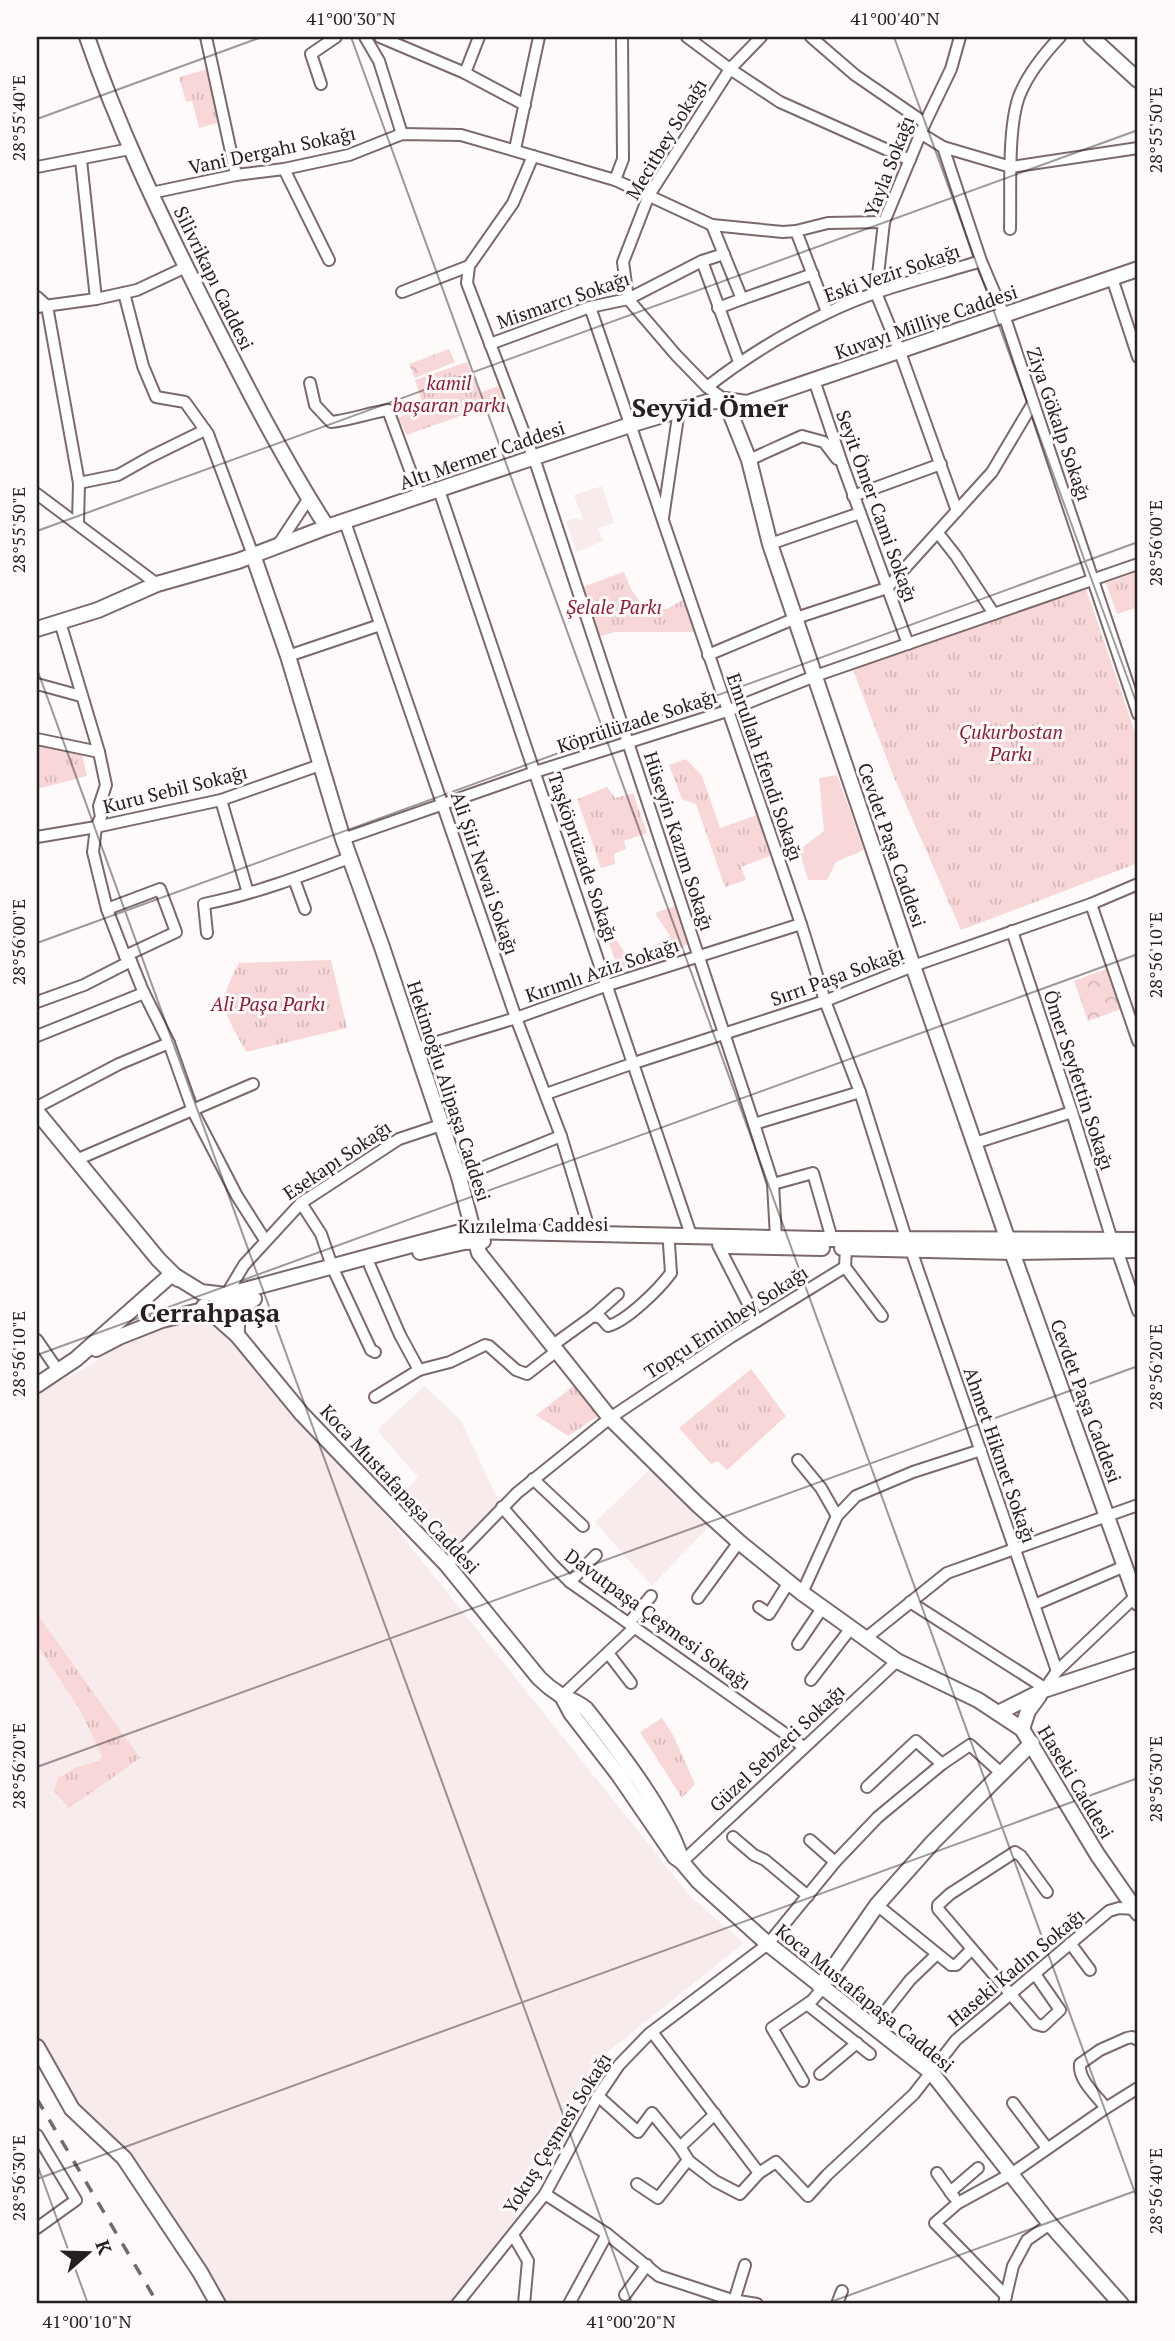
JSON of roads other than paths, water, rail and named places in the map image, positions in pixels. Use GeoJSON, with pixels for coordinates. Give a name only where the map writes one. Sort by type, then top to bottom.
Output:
{"type":"FeatureCollection","features":[{"type":"Feature","properties":{"kind":"street","name":"Silivrikapı Caddesi"},"geometry":{"type":"LineString","coordinates":[[87,37],[130,149],[186,267],[231,358],[327,527]]}},
{"type":"Feature","properties":{"kind":"street"},"geometry":{"type":"LineString","coordinates":[[206,37],[236,175]]}},
{"type":"Feature","properties":{"kind":"street"},"geometry":{"type":"LineString","coordinates":[[321,84],[311,54],[336,37]]}},
{"type":"Feature","properties":{"kind":"street"},"geometry":{"type":"LineString","coordinates":[[365,37],[379,61],[402,134]]}},
{"type":"Feature","properties":{"kind":"street"},"geometry":{"type":"LineString","coordinates":[[379,37],[465,73],[525,105]]}},
{"type":"Feature","properties":{"kind":"street"},"geometry":{"type":"LineString","coordinates":[[465,73],[479,37]]}},
{"type":"Feature","properties":{"kind":"street"},"geometry":{"type":"LineString","coordinates":[[515,149],[539,37]]}},
{"type":"Feature","properties":{"kind":"street"},"geometry":{"type":"LineString","coordinates":[[615,180],[623,159],[622,37]]}},
{"type":"Feature","properties":{"kind":"street"},"geometry":{"type":"LineString","coordinates":[[687,37],[780,102],[910,160]]}},
{"type":"Feature","properties":{"kind":"street","name":"Meсitbey Sokağı"},"geometry":{"type":"LineString","coordinates":[[628,299],[622,262],[649,195],[730,69],[761,37]]}},
{"type":"Feature","properties":{"kind":"street"},"geometry":{"type":"LineString","coordinates":[[811,37],[943,147],[1011,167],[1138,148]]}},
{"type":"Feature","properties":{"kind":"street","name":"Yayla Sokağı"},"geometry":{"type":"LineString","coordinates":[[957,511],[876,293],[884,222],[922,128],[951,69],[960,37]]}},
{"type":"Feature","properties":{"kind":"street"},"geometry":{"type":"LineString","coordinates":[[1010,229],[1013,125],[1019,96],[1037,62],[1060,37]]}},
{"type":"Feature","properties":{"kind":"street"},"geometry":{"type":"LineString","coordinates":[[1090,37],[1138,80]]}},
{"type":"Feature","properties":{"kind":"street","name":"Vani Dergahı Sokağı"},"geometry":{"type":"LineString","coordinates":[[151,193],[349,155],[402,134],[461,135],[615,180],[712,225],[783,232],[828,223],[884,222]]}},
{"type":"Feature","properties":{"kind":"street","name":"Ziya Gökalp Sokağı"},"geometry":{"type":"LineString","coordinates":[[943,147],[981,261],[1003,315],[1138,714]]}},
{"type":"Feature","properties":{"kind":"street"},"geometry":{"type":"LineString","coordinates":[[37,167],[130,149]]}},
{"type":"Feature","properties":{"kind":"street"},"geometry":{"type":"LineString","coordinates":[[402,292],[469,266],[513,203],[533,156]]}},
{"type":"Feature","properties":{"kind":"street"},"geometry":{"type":"LineString","coordinates":[[81,160],[96,299]]}},
{"type":"Feature","properties":{"kind":"street"},"geometry":{"type":"LineString","coordinates":[[284,169],[329,260]]}},
{"type":"Feature","properties":{"kind":"street"},"geometry":{"type":"LineString","coordinates":[[712,225],[742,299]]}},
{"type":"Feature","properties":{"kind":"street"},"geometry":{"type":"LineString","coordinates":[[796,231],[827,313]]}},
{"type":"Feature","properties":{"kind":"street","name":"Mismarcı Sokağı"},"geometry":{"type":"LineString","coordinates":[[490,344],[590,307],[628,299],[702,261],[724,254]]}},
{"type":"Feature","properties":{"kind":"street"},"geometry":{"type":"LineString","coordinates":[[702,261],[739,362]]}},
{"type":"Feature","properties":{"kind":"street","name":"Eski Vezir Sokağı"},"geometry":{"type":"LineString","coordinates":[[707,387],[739,362],[827,313],[876,293],[981,261]]}},
{"type":"Feature","properties":{"kind":"street","name":"Hüseyin Kazım Sokağı"},"geometry":{"type":"LineString","coordinates":[[469,266],[467,283],[534,458],[773,1184],[776,1237]]}},
{"type":"Feature","properties":{"kind":"street"},"geometry":{"type":"LineString","coordinates":[[42,307],[137,290],[186,267]]}},
{"type":"Feature","properties":{"kind":"street","name":"Kuvayı Milliye Caddesi"},"geometry":{"type":"LineString","coordinates":[[725,400],[747,403],[1138,269]]}},
{"type":"Feature","properties":{"kind":"street"},"geometry":{"type":"LineString","coordinates":[[719,308],[813,274]]}},
{"type":"Feature","properties":{"kind":"street"},"geometry":{"type":"LineString","coordinates":[[1112,278],[1138,356]]}},
{"type":"Feature","properties":{"kind":"street"},"geometry":{"type":"LineString","coordinates":[[124,293],[142,366],[156,397],[185,402],[205,430],[253,555],[157,584],[98,610],[45,625],[81,696],[99,752],[106,785],[99,806],[101,817],[96,827],[93,852],[107,909],[169,1043],[192,1111],[237,1196],[265,1240]]}},
{"type":"Feature","properties":{"kind":"street"},"geometry":{"type":"LineString","coordinates":[[37,297],[42,307],[79,483],[78,522]]}},
{"type":"Feature","properties":{"kind":"street"},"geometry":{"type":"LineString","coordinates":[[628,299],[676,355],[707,387],[725,400]]}},
{"type":"Feature","properties":{"kind":"street","name":"Emrullah Efendi Sokağı"},"geometry":{"type":"LineString","coordinates":[[590,307],[825,1001],[860,1092],[909,1244]]}},
{"type":"Feature","properties":{"kind":"street","name":"Seyit Ömer Cami Sokağı"},"geometry":{"type":"LineString","coordinates":[[814,380],[842,466],[908,644]]}},
{"type":"Feature","properties":{"kind":"street"},"geometry":{"type":"LineString","coordinates":[[310,383],[315,405],[331,422],[388,411],[420,497]]}},
{"type":"Feature","properties":{"kind":"street","name":"Altı Mermer Caddesi"},"geometry":{"type":"LineString","coordinates":[[253,555],[327,527],[630,425],[725,400]]}},
{"type":"Feature","properties":{"kind":"street","name":"Cevdet Paşa Caddesi"},"geometry":{"type":"LineString","coordinates":[[725,400],[750,460],[770,544],[913,966],[1137,1600]]}},
{"type":"Feature","properties":{"kind":"street"},"geometry":{"type":"LineString","coordinates":[[708,656],[796,618],[887,588],[992,471],[1033,403]]}},
{"type":"Feature","properties":{"kind":"street"},"geometry":{"type":"LineString","coordinates":[[663,520],[680,410]]}},
{"type":"Feature","properties":{"kind":"street"},"geometry":{"type":"LineString","coordinates":[[79,483],[118,475],[205,430]]}},
{"type":"Feature","properties":{"kind":"street"},"geometry":{"type":"LineString","coordinates":[[750,460],[802,436],[824,442],[842,466]]}},
{"type":"Feature","properties":{"kind":"street"},"geometry":{"type":"LineString","coordinates":[[853,496],[941,464]]}},
{"type":"Feature","properties":{"kind":"street","name":"Taşköprüzade Sokağı"},"geometry":{"type":"LineString","coordinates":[[439,490],[691,1236]]}},
{"type":"Feature","properties":{"kind":"street"},"geometry":{"type":"LineString","coordinates":[[37,494],[78,522],[157,584]]}},
{"type":"Feature","properties":{"kind":"street"},"geometry":{"type":"LineString","coordinates":[[278,545],[309,498]]}},
{"type":"Feature","properties":{"kind":"street"},"geometry":{"type":"LineString","coordinates":[[770,544],[860,513]]}},
{"type":"Feature","properties":{"kind":"street","name":"Ali Şiir Nevai Sokağı"},"geometry":{"type":"LineString","coordinates":[[345,522],[516,1018],[561,1136],[591,1235]]}},
{"type":"Feature","properties":{"kind":"street"},"geometry":{"type":"LineString","coordinates":[[938,533],[994,614]]}},
{"type":"Feature","properties":{"kind":"street","name":"Hekimoğlu Alipaşa Caddesi"},"geometry":{"type":"LineString","coordinates":[[253,555],[288,656],[342,839],[383,947],[414,1049],[459,1177],[479,1253],[610,1418],[739,1542],[802,1593],[897,1661],[978,1700],[998,1713]]}},
{"type":"Feature","properties":{"kind":"street","name":"Köprülüzade Sokağı"},"geometry":{"type":"LineString","coordinates":[[342,839],[535,772],[727,711],[815,676],[1138,564]]}},
{"type":"Feature","properties":{"kind":"street"},"geometry":{"type":"LineString","coordinates":[[288,656],[380,625]]}},
{"type":"Feature","properties":{"kind":"street"},"geometry":{"type":"LineString","coordinates":[[37,684],[81,696]]}},
{"type":"Feature","properties":{"kind":"street"},"geometry":{"type":"LineString","coordinates":[[37,740],[99,752]]}},
{"type":"Feature","properties":{"kind":"street","name":"Kuru Sebil Sokağı"},"geometry":{"type":"LineString","coordinates":[[37,837],[221,800],[320,765]]}},
{"type":"Feature","properties":{"kind":"street"},"geometry":{"type":"LineString","coordinates":[[221,800],[248,893]]}},
{"type":"Feature","properties":{"kind":"street"},"geometry":{"type":"LineString","coordinates":[[207,933],[204,904],[295,879],[349,858]]}},
{"type":"Feature","properties":{"kind":"street"},"geometry":{"type":"LineString","coordinates":[[295,879],[305,909]]}},
{"type":"Feature","properties":{"kind":"street","name":"Sırrı Paşa Sokağı"},"geometry":{"type":"LineString","coordinates":[[546,1094],[825,1001],[913,966],[1091,904],[1138,884]]}},
{"type":"Feature","properties":{"kind":"street"},"geometry":{"type":"LineString","coordinates":[[37,1002],[84,985],[176,932],[160,889],[107,909]]}},
{"type":"Feature","properties":{"kind":"street"},"geometry":{"type":"LineString","coordinates":[[1091,904],[1138,1041]]}},
{"type":"Feature","properties":{"kind":"street","name":"Kırımlı Aziz Sokağı"},"geometry":{"type":"LineString","coordinates":[[414,1049],[801,924]]}},
{"type":"Feature","properties":{"kind":"street","name":"Ömer Seyfettin Sokağı"},"geometry":{"type":"LineString","coordinates":[[1012,932],[1138,1311]]}},
{"type":"Feature","properties":{"kind":"street"},"geometry":{"type":"LineString","coordinates":[[37,1036],[144,993]]}},
{"type":"Feature","properties":{"kind":"street"},"geometry":{"type":"LineString","coordinates":[[169,1043],[119,1064],[37,1109],[150,1250],[172,1273],[201,1292],[226,1295]]}},
{"type":"Feature","properties":{"kind":"street"},"geometry":{"type":"LineString","coordinates":[[76,1160],[253,1084]]}},
{"type":"Feature","properties":{"kind":"street"},"geometry":{"type":"LineString","coordinates":[[754,1124],[860,1092]]}},
{"type":"Feature","properties":{"kind":"street"},"geometry":{"type":"LineString","coordinates":[[975,1143],[1072,1112]]}},
{"type":"Feature","properties":{"kind":"street","name":"Esekapı Sokağı"},"geometry":{"type":"LineString","coordinates":[[226,1295],[244,1265],[301,1203],[399,1139],[441,1125]]}},
{"type":"Feature","properties":{"kind":"street"},"geometry":{"type":"LineString","coordinates":[[459,1177],[561,1136]]}},
{"type":"Feature","properties":{"kind":"street"},"geometry":{"type":"LineString","coordinates":[[773,1184],[813,1173],[832,1239]]}},
{"type":"Feature","properties":{"kind":"street"},"geometry":{"type":"LineString","coordinates":[[301,1203],[321,1234],[333,1270],[371,1350],[375,1352]]}},
{"type":"Feature","properties":{"kind":"street","name":"Kızılelma Caddesi"},"geometry":{"type":"LineString","coordinates":[[78,1365],[119,1337],[162,1320],[256,1297],[453,1233],[669,1244],[846,1248],[909,1244]]}},
{"type":"Feature","properties":{"kind":"street","name":"Kızılelma Caddesi"},"geometry":{"type":"LineString","coordinates":[[226,1295],[333,1270],[370,1266],[474,1236],[776,1237],[1010,1246],[1114,1245],[1138,1240]]}},
{"type":"Feature","properties":{"kind":"street"},"geometry":{"type":"LineString","coordinates":[[593,1316],[601,1318],[608,1326],[612,1325],[655,1291],[671,1273],[669,1244]]}},
{"type":"Feature","properties":{"kind":"street","name":"Ahmet Hikmet Sokağı"},"geometry":{"type":"LineString","coordinates":[[909,1244],[1057,1671]]}},
{"type":"Feature","properties":{"kind":"street"},"geometry":{"type":"LineString","coordinates":[[718,1245],[757,1321]]}},
{"type":"Feature","properties":{"kind":"street","name":"Kızılelma Caddesi"},"geometry":{"type":"LineString","coordinates":[[1114,1245],[1138,1250]]}},
{"type":"Feature","properties":{"kind":"street"},"geometry":{"type":"LineString","coordinates":[[846,1248],[845,1267],[882,1316]]}},
{"type":"Feature","properties":{"kind":"street"},"geometry":{"type":"LineString","coordinates":[[370,1266],[400,1335],[419,1370]]}},
{"type":"Feature","properties":{"kind":"street","name":"Topçu Eminbey Sokağı"},"geometry":{"type":"LineString","coordinates":[[447,1565],[502,1507],[533,1479],[610,1418],[757,1321],[845,1267]]}},
{"type":"Feature","properties":{"kind":"street"},"geometry":{"type":"LineString","coordinates":[[37,1385],[78,1365],[172,1273]]}},
{"type":"Feature","properties":{"kind":"street","name":"Koca Mustafapaşa Caddesi"},"geometry":{"type":"LineString","coordinates":[[172,1273],[237,1335],[302,1414],[447,1565],[539,1678],[562,1696],[571,1713],[618,1773],[674,1857],[768,1944],[932,2073],[1050,2224],[1118,2303]]}},
{"type":"Feature","properties":{"kind":"street"},"geometry":{"type":"LineString","coordinates":[[375,1397],[419,1370],[450,1362],[485,1345],[516,1370],[527,1374],[618,1294]]}},
{"type":"Feature","properties":{"kind":"street"},"geometry":{"type":"LineString","coordinates":[[147,1295],[150,1311],[162,1320]]}},
{"type":"Feature","properties":{"kind":"street"},"geometry":{"type":"LineString","coordinates":[[237,1335],[237,1315],[242,1307],[256,1297]]}},
{"type":"Feature","properties":{"kind":"street"},"geometry":{"type":"LineString","coordinates":[[37,1340],[59,1372]]}},
{"type":"Feature","properties":{"kind":"street"},"geometry":{"type":"LineString","coordinates":[[802,1593],[837,1516],[850,1501],[863,1491],[981,1450]]}},
{"type":"Feature","properties":{"kind":"street"},"geometry":{"type":"LineString","coordinates":[[798,1460],[821,1488],[837,1516]]}},
{"type":"Feature","properties":{"kind":"street"},"geometry":{"type":"LineString","coordinates":[[533,1479],[583,1526]]}},
{"type":"Feature","properties":{"kind":"street"},"geometry":{"type":"LineString","coordinates":[[866,1639],[947,1573],[1138,1505]]}},
{"type":"Feature","properties":{"kind":"street","name":"Davutpaşa Çeşmesi Sokağı"},"geometry":{"type":"LineString","coordinates":[[502,1507],[570,1582],[804,1747]]}},
{"type":"Feature","properties":{"kind":"street"},"geometry":{"type":"LineString","coordinates":[[698,1598],[739,1542]]}},
{"type":"Feature","properties":{"kind":"street"},"geometry":{"type":"LineString","coordinates":[[570,1582],[596,1555]]}},
{"type":"Feature","properties":{"kind":"street"},"geometry":{"type":"LineString","coordinates":[[1034,1605],[1125,1566]]}},
{"type":"Feature","properties":{"kind":"street"},"geometry":{"type":"LineString","coordinates":[[759,1607],[769,1614],[789,1582]]}},
{"type":"Feature","properties":{"kind":"street"},"geometry":{"type":"LineString","coordinates":[[562,1696],[608,1653],[632,1625],[651,1596]]}},
{"type":"Feature","properties":{"kind":"street"},"geometry":{"type":"LineString","coordinates":[[1022,1729],[1028,1711],[1057,1671],[1137,1600]]}},
{"type":"Feature","properties":{"kind":"street"},"geometry":{"type":"LineString","coordinates":[[910,1602],[1044,1690]]}},
{"type":"Feature","properties":{"kind":"street"},"geometry":{"type":"LineString","coordinates":[[798,1644],[823,1607]]}},
{"type":"Feature","properties":{"kind":"street"},"geometry":{"type":"LineString","coordinates":[[811,1680],[851,1628]]}},
{"type":"Feature","properties":{"kind":"street"},"geometry":{"type":"LineString","coordinates":[[608,1653],[631,1683]]}},
{"type":"Feature","properties":{"kind":"street"},"geometry":{"type":"LineString","coordinates":[[998,1713],[1044,1690],[1138,1659]]}},
{"type":"Feature","properties":{"kind":"street","name":"Güzel Sebzeci Sokağı"},"geometry":{"type":"LineString","coordinates":[[682,1862],[897,1661]]}},
{"type":"Feature","properties":{"kind":"street","name":"Haseki Caddesi"},"geometry":{"type":"LineString","coordinates":[[998,1713],[1022,1729],[1032,1743],[1084,1834],[1137,1911]]}},
{"type":"Feature","properties":{"kind":"street"},"geometry":{"type":"LineString","coordinates":[[867,1787],[916,1741],[942,1764]]}},
{"type":"Feature","properties":{"kind":"street"},"geometry":{"type":"LineString","coordinates":[[803,2081],[772,2028],[810,2002],[877,1905],[933,1842],[1032,1743]]}},
{"type":"Feature","properties":{"kind":"street","name":"Yokuş Çeşmesi Sokağı"},"geometry":{"type":"LineString","coordinates":[[457,2304],[545,2194],[598,2096],[619,2064],[652,2032],[768,1944],[835,1861],[878,1817],[942,1764],[970,1745],[1001,1773]]}},
{"type":"Feature","properties":{"kind":"street"},"geometry":{"type":"LineString","coordinates":[[733,1837],[808,1896]]}},
{"type":"Feature","properties":{"kind":"street"},"geometry":{"type":"LineString","coordinates":[[810,1840],[835,1861]]}},
{"type":"Feature","properties":{"kind":"street"},"geometry":{"type":"LineString","coordinates":[[1035,1974],[1058,2004],[1059,2010],[1043,2026],[1039,2026],[1010,1995],[937,1905],[1015,1852],[1021,1856],[1046,1892]]}},
{"type":"Feature","properties":{"kind":"street"},"geometry":{"type":"LineString","coordinates":[[877,1905],[951,1965],[956,1965],[971,1950]]}},
{"type":"Feature","properties":{"kind":"street","name":"Haseki Kadın Sokağı"},"geometry":{"type":"LineString","coordinates":[[759,2174],[776,2161],[808,2196],[914,2094],[956,2040],[1109,1911],[1119,1908],[1137,1911]]}},
{"type":"Feature","properties":{"kind":"street"},"geometry":{"type":"LineString","coordinates":[[1070,1943],[1090,1970]]}},
{"type":"Feature","properties":{"kind":"street"},"geometry":{"type":"LineString","coordinates":[[873,2027],[910,1980],[937,1954]]}},
{"type":"Feature","properties":{"kind":"street"},"geometry":{"type":"LineString","coordinates":[[810,2002],[808,2005],[870,2054]]}},
{"type":"Feature","properties":{"kind":"street"},"geometry":{"type":"LineString","coordinates":[[598,2096],[638,2132],[652,2113],[688,2160],[715,2181],[740,2194],[759,2174],[652,2032]]}},
{"type":"Feature","properties":{"kind":"street"},"geometry":{"type":"LineString","coordinates":[[1106,2108],[1084,2081],[1079,2070],[1080,2064],[1100,2050],[1127,2038],[1132,2036],[1138,2040]]}},
{"type":"Feature","properties":{"kind":"street"},"geometry":{"type":"LineString","coordinates":[[820,2074],[857,2043]]}},
{"type":"Feature","properties":{"kind":"street"},"geometry":{"type":"LineString","coordinates":[[37,2047],[72,2109],[124,2158],[200,2272],[218,2304]]}},
{"type":"Feature","properties":{"kind":"street"},"geometry":{"type":"LineString","coordinates":[[1005,2300],[935,2223],[958,2203],[1011,2174],[1138,2088]]}},
{"type":"Feature","properties":{"kind":"street"},"geometry":{"type":"LineString","coordinates":[[1013,2103],[1047,2148]]}},
{"type":"Feature","properties":{"kind":"street"},"geometry":{"type":"LineString","coordinates":[[680,2147],[715,2114]]}},
{"type":"Feature","properties":{"kind":"street"},"geometry":{"type":"LineString","coordinates":[[37,2135],[76,2200],[37,2228]]}},
{"type":"Feature","properties":{"kind":"street"},"geometry":{"type":"LineString","coordinates":[[637,2184],[658,2198],[688,2160]]}},
{"type":"Feature","properties":{"kind":"street"},"geometry":{"type":"LineString","coordinates":[[950,2192],[978,2168]]}},
{"type":"Feature","properties":{"kind":"street"},"geometry":{"type":"LineString","coordinates":[[937,2173],[958,2203]]}},
{"type":"Feature","properties":{"kind":"street"},"geometry":{"type":"LineString","coordinates":[[545,2194],[607,2234],[659,2276],[734,2301],[757,2304]]}},
{"type":"Feature","properties":{"kind":"street"},"geometry":{"type":"LineString","coordinates":[[1005,2300],[1013,2266],[1027,2240],[1050,2224]]}},
{"type":"Feature","properties":{"kind":"street"},"geometry":{"type":"LineString","coordinates":[[569,2304],[607,2234]]}},
{"type":"Feature","properties":{"kind":"street"},"geometry":{"type":"LineString","coordinates":[[513,2235],[528,2261],[525,2301],[537,2304]]}},
{"type":"Feature","properties":{"kind":"street"},"geometry":{"type":"LineString","coordinates":[[625,2295],[647,2265]]}},
{"type":"Feature","properties":{"kind":"street"},"geometry":{"type":"LineString","coordinates":[[734,2301],[745,2265]]}},
{"type":"Feature","properties":{"kind":"street"},"geometry":{"type":"LineString","coordinates":[[837,2304],[842,2291]]}},
{"type":"Feature","properties":{"kind":"railway"},"geometry":{"type":"LineString","coordinates":[[37,2099],[158,2304]]}},
{"type":"Feature","properties":{"kind":"district","name":"Seyyid Ömer"},"geometry":{"type":"Point","coordinates":[710,408]}},
{"type":"Feature","properties":{"kind":"district","name":"Cerrahpaşa"},"geometry":{"type":"Point","coordinates":[210,1313]}},
{"type":"Feature","properties":{"kind":"park label","name":"kamil başaran parkı"},"geometry":{"type":"Point","coordinates":[449,394]}},
{"type":"Feature","properties":{"kind":"park label","name":"Şelale Parkı"},"geometry":{"type":"Point","coordinates":[614,607]}},
{"type":"Feature","properties":{"kind":"park label","name":"Çukurbostan Parkı"},"geometry":{"type":"Point","coordinates":[1011,743]}},
{"type":"Feature","properties":{"kind":"park label","name":"Ali Paşa Parkı"},"geometry":{"type":"Point","coordinates":[268,1004]}}]}
